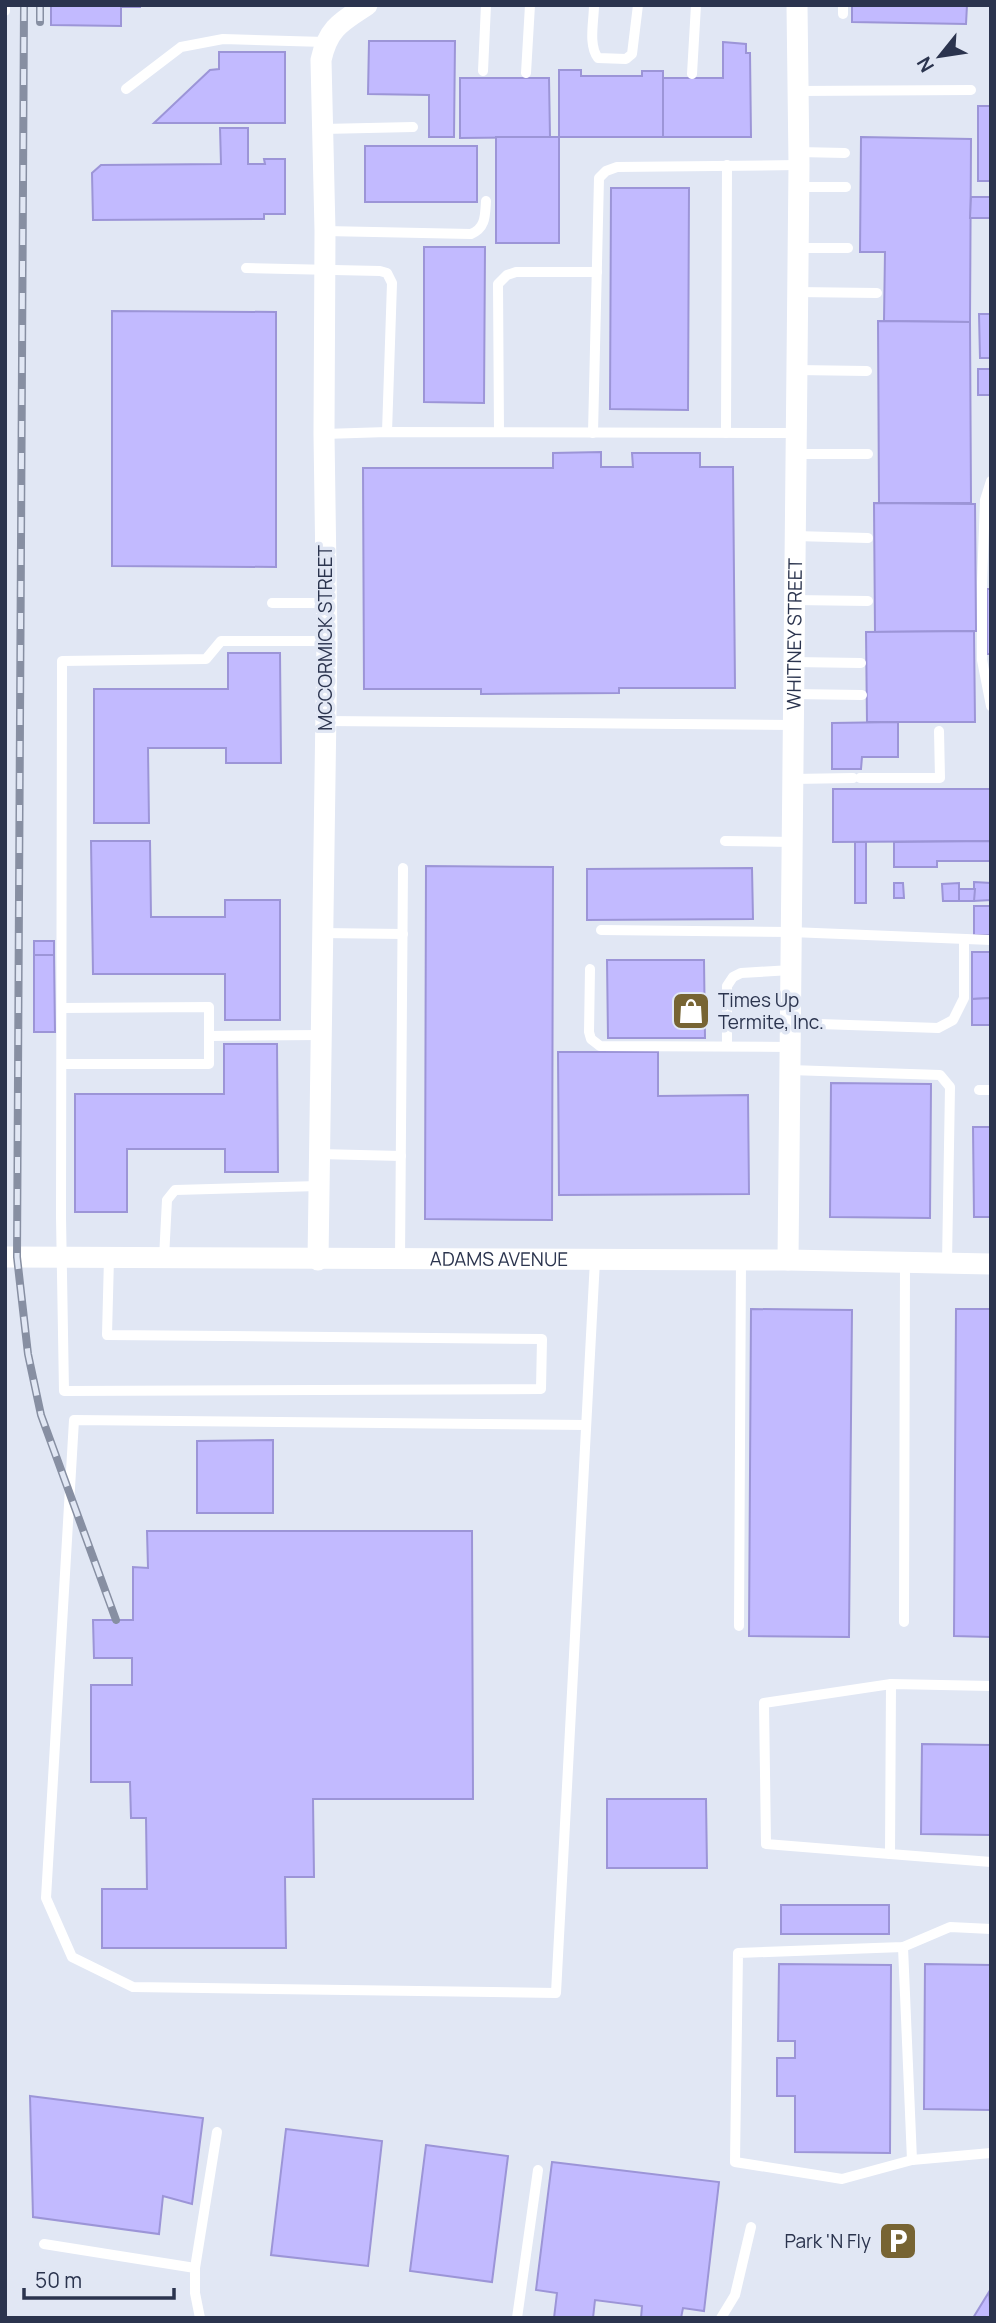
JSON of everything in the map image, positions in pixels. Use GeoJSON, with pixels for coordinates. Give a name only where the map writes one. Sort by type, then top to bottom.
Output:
{"type":"FeatureCollection","features":[{"type":"Feature","properties":{"kind":"street"},"geometry":{"type":"LineString","coordinates":[[325,41],[340,22],[367,5]]}},
{"type":"Feature","properties":{"kind":"street","name":"WHITNEY STREET"},"geometry":{"type":"LineString","coordinates":[[788,1261],[799,187],[797,5]]}},
{"type":"Feature","properties":{"kind":"street","name":"MCCORMICK STREET"},"geometry":{"type":"LineString","coordinates":[[318,1260],[327,641],[325,231],[321,60],[325,41]]}},
{"type":"Feature","properties":{"kind":"street","name":"ADAMS AVENUE"},"geometry":{"type":"LineString","coordinates":[[5,1257],[741,1260],[991,1264]]}},
{"type":"Feature","properties":{"kind":"lane"},"geometry":{"type":"LineString","coordinates":[[5,5],[5,12]]}},
{"type":"Feature","properties":{"kind":"lane"},"geometry":{"type":"LineString","coordinates":[[483,71],[486,5]]}},
{"type":"Feature","properties":{"kind":"lane"},"geometry":{"type":"LineString","coordinates":[[526,73],[530,5]]}},
{"type":"Feature","properties":{"kind":"lane"},"geometry":{"type":"LineString","coordinates":[[594,5],[595,55],[598,58],[626,59],[632,54],[638,5]]}},
{"type":"Feature","properties":{"kind":"lane"},"geometry":{"type":"LineString","coordinates":[[692,74],[696,5]]}},
{"type":"Feature","properties":{"kind":"lane"},"geometry":{"type":"LineString","coordinates":[[126,89],[181,47],[223,39],[325,41]]}},
{"type":"Feature","properties":{"kind":"lane"},"geometry":{"type":"LineString","coordinates":[[798,91],[971,90]]}},
{"type":"Feature","properties":{"kind":"lane"},"geometry":{"type":"LineString","coordinates":[[323,129],[413,127]]}},
{"type":"Feature","properties":{"kind":"lane"},"geometry":{"type":"LineString","coordinates":[[593,433],[599,178],[617,166],[726,165],[845,153]]}},
{"type":"Feature","properties":{"kind":"lane"},"geometry":{"type":"LineString","coordinates":[[726,165],[726,433]]}},
{"type":"Feature","properties":{"kind":"lane"},"geometry":{"type":"LineString","coordinates":[[799,187],[846,187]]}},
{"type":"Feature","properties":{"kind":"lane"},"geometry":{"type":"LineString","coordinates":[[325,231],[471,234],[477,232],[484,222],[486,201]]}},
{"type":"Feature","properties":{"kind":"lane"},"geometry":{"type":"LineString","coordinates":[[798,248],[848,248]]}},
{"type":"Feature","properties":{"kind":"lane"},"geometry":{"type":"LineString","coordinates":[[246,268],[387,273],[392,283],[387,432]]}},
{"type":"Feature","properties":{"kind":"lane"},"geometry":{"type":"LineString","coordinates":[[499,432],[498,284],[507,275],[516,272],[597,272]]}},
{"type":"Feature","properties":{"kind":"lane"},"geometry":{"type":"LineString","coordinates":[[797,292],[877,293]]}},
{"type":"Feature","properties":{"kind":"lane"},"geometry":{"type":"LineString","coordinates":[[797,370],[867,371]]}},
{"type":"Feature","properties":{"kind":"lane"},"geometry":{"type":"LineString","coordinates":[[324,434],[726,433],[868,454]]}},
{"type":"Feature","properties":{"kind":"lane"},"geometry":{"type":"LineString","coordinates":[[991,481],[985,500],[982,660],[991,706]]}},
{"type":"Feature","properties":{"kind":"lane"},"geometry":{"type":"LineString","coordinates":[[795,536],[868,537]]}},
{"type":"Feature","properties":{"kind":"lane"},"geometry":{"type":"LineString","coordinates":[[794,600],[868,601]]}},
{"type":"Feature","properties":{"kind":"lane"},"geometry":{"type":"LineString","coordinates":[[272,603],[326,603]]}},
{"type":"Feature","properties":{"kind":"lane"},"geometry":{"type":"LineString","coordinates":[[108,1258],[107,1335],[542,1339],[541,1390],[64,1391],[61,1257],[62,661],[206,659],[221,641],[327,641]]}},
{"type":"Feature","properties":{"kind":"lane"},"geometry":{"type":"LineString","coordinates":[[794,662],[861,663]]}},
{"type":"Feature","properties":{"kind":"lane"},"geometry":{"type":"LineString","coordinates":[[793,694],[862,695]]}},
{"type":"Feature","properties":{"kind":"lane"},"geometry":{"type":"LineString","coordinates":[[326,722],[793,725]]}},
{"type":"Feature","properties":{"kind":"lane"},"geometry":{"type":"LineString","coordinates":[[793,779],[940,778],[939,731]]}},
{"type":"Feature","properties":{"kind":"lane"},"geometry":{"type":"LineString","coordinates":[[725,841],[792,842]]}},
{"type":"Feature","properties":{"kind":"lane"},"geometry":{"type":"LineString","coordinates":[[400,1260],[403,868]]}},
{"type":"Feature","properties":{"kind":"lane"},"geometry":{"type":"LineString","coordinates":[[601,930],[791,932],[991,940]]}},
{"type":"Feature","properties":{"kind":"lane"},"geometry":{"type":"LineString","coordinates":[[323,933],[403,934]]}},
{"type":"Feature","properties":{"kind":"lane"},"geometry":{"type":"LineString","coordinates":[[790,1023],[938,1028],[953,1020],[964,998],[964,939]]}},
{"type":"Feature","properties":{"kind":"lane"},"geometry":{"type":"LineString","coordinates":[[590,969],[589,1032],[591,1039],[600,1046],[790,1047]]}},
{"type":"Feature","properties":{"kind":"lane"},"geometry":{"type":"LineString","coordinates":[[727,1046],[727,985],[733,977],[741,973],[790,970]]}},
{"type":"Feature","properties":{"kind":"lane"},"geometry":{"type":"LineString","coordinates":[[62,1008],[209,1007],[209,1064],[62,1064]]}},
{"type":"Feature","properties":{"kind":"lane"},"geometry":{"type":"LineString","coordinates":[[209,1036],[321,1035]]}},
{"type":"Feature","properties":{"kind":"lane"},"geometry":{"type":"LineString","coordinates":[[790,1070],[940,1075],[945,1079],[950,1087],[947,1263]]}},
{"type":"Feature","properties":{"kind":"lane"},"geometry":{"type":"LineString","coordinates":[[319,1154],[401,1156]]}},
{"type":"Feature","properties":{"kind":"lane"},"geometry":{"type":"LineString","coordinates":[[164,1258],[167,1199],[175,1190],[319,1186]]}},
{"type":"Feature","properties":{"kind":"lane"},"geometry":{"type":"LineString","coordinates":[[586,1425],[74,1420],[46,1898],[72,1956],[133,1987],[556,1993],[595,1260]]}},
{"type":"Feature","properties":{"kind":"lane"},"geometry":{"type":"LineString","coordinates":[[739,1626],[741,1260]]}},
{"type":"Feature","properties":{"kind":"lane"},"geometry":{"type":"LineString","coordinates":[[904,1622],[905,1262]]}},
{"type":"Feature","properties":{"kind":"lane"},"geometry":{"type":"LineString","coordinates":[[991,1686],[891,1684],[764,1703],[766,1844],[991,1862]]}},
{"type":"Feature","properties":{"kind":"lane"},"geometry":{"type":"LineString","coordinates":[[890,1854],[891,1684]]}},
{"type":"Feature","properties":{"kind":"lane"},"geometry":{"type":"LineString","coordinates":[[991,1928],[950,1927],[904,1947],[738,1953],[735,2162],[842,2179],[912,2160],[991,2153]]}},
{"type":"Feature","properties":{"kind":"lane"},"geometry":{"type":"LineString","coordinates":[[904,1947],[912,2160]]}},
{"type":"Feature","properties":{"kind":"lane"},"geometry":{"type":"LineString","coordinates":[[200,2318],[195,2293],[195,2268],[217,2132]]}},
{"type":"Feature","properties":{"kind":"lane"},"geometry":{"type":"LineString","coordinates":[[517,2318],[538,2170]]}},
{"type":"Feature","properties":{"kind":"lane"},"geometry":{"type":"LineString","coordinates":[[721,2318],[735,2295],[751,2227]]}},
{"type":"Feature","properties":{"kind":"lane"},"geometry":{"type":"LineString","coordinates":[[44,2244],[195,2268]]}},
{"type":"Feature","properties":{"kind":"building"},"geometry":{"type":"Polygon","coordinates":[[[51,5],[140,7],[121,7],[121,26],[51,25],[51,5]]]}},
{"type":"Feature","properties":{"kind":"building"},"geometry":{"type":"Polygon","coordinates":[[[852,5],[967,5],[966,24],[852,22],[852,5]]]}},
{"type":"Feature","properties":{"kind":"building"},"geometry":{"type":"Polygon","coordinates":[[[369,41],[455,41],[454,137],[429,137],[429,95],[368,94],[369,41]]]}},
{"type":"Feature","properties":{"kind":"building"},"geometry":{"type":"Polygon","coordinates":[[[723,42],[746,44],[746,53],[750,53],[751,137],[663,137],[663,78],[723,78],[723,42]]]}},
{"type":"Feature","properties":{"kind":"building"},"geometry":{"type":"Polygon","coordinates":[[[219,52],[285,52],[285,123],[154,123],[210,70],[219,69],[219,52]]]}},
{"type":"Feature","properties":{"kind":"building"},"geometry":{"type":"Polygon","coordinates":[[[559,70],[581,70],[581,76],[642,76],[642,71],[663,71],[663,137],[559,137],[559,70]]]}},
{"type":"Feature","properties":{"kind":"building"},"geometry":{"type":"Polygon","coordinates":[[[460,78],[549,78],[550,137],[460,138],[460,78]]]}},
{"type":"Feature","properties":{"kind":"building"},"geometry":{"type":"Polygon","coordinates":[[[978,106],[991,106],[991,181],[978,181],[978,106]]]}},
{"type":"Feature","properties":{"kind":"building"},"geometry":{"type":"Polygon","coordinates":[[[220,128],[248,128],[248,164],[265,164],[264,159],[285,159],[285,214],[264,214],[264,219],[93,220],[92,173],[101,165],[221,164],[220,128]]]}},
{"type":"Feature","properties":{"kind":"building"},"geometry":{"type":"Polygon","coordinates":[[[496,137],[559,137],[559,243],[496,243],[496,137]]]}},
{"type":"Feature","properties":{"kind":"building"},"geometry":{"type":"Polygon","coordinates":[[[861,137],[971,139],[970,322],[884,321],[885,252],[860,252],[861,137]]]}},
{"type":"Feature","properties":{"kind":"building"},"geometry":{"type":"Polygon","coordinates":[[[365,146],[477,146],[477,202],[365,202],[365,146]]]}},
{"type":"Feature","properties":{"kind":"building"},"geometry":{"type":"Polygon","coordinates":[[[611,188],[689,188],[688,410],[610,409],[611,188]]]}},
{"type":"Feature","properties":{"kind":"building"},"geometry":{"type":"Polygon","coordinates":[[[971,197],[991,197],[991,218],[970,218],[971,197]]]}},
{"type":"Feature","properties":{"kind":"building"},"geometry":{"type":"Polygon","coordinates":[[[424,247],[485,247],[484,403],[424,402],[424,247]]]}},
{"type":"Feature","properties":{"kind":"building"},"geometry":{"type":"Polygon","coordinates":[[[112,311],[276,312],[276,567],[112,566],[112,311]]]}},
{"type":"Feature","properties":{"kind":"building"},"geometry":{"type":"Polygon","coordinates":[[[979,314],[991,314],[991,358],[980,358],[979,314]]]}},
{"type":"Feature","properties":{"kind":"building"},"geometry":{"type":"Polygon","coordinates":[[[878,321],[970,322],[971,503],[879,503],[878,321]]]}},
{"type":"Feature","properties":{"kind":"building"},"geometry":{"type":"Polygon","coordinates":[[[978,369],[991,369],[991,395],[978,395],[978,369]]]}},
{"type":"Feature","properties":{"kind":"building"},"geometry":{"type":"Polygon","coordinates":[[[601,452],[601,467],[633,467],[632,453],[700,453],[700,467],[733,467],[735,688],[619,688],[619,693],[481,694],[481,689],[364,689],[363,468],[553,468],[553,453],[601,452]]]}},
{"type":"Feature","properties":{"kind":"building"},"geometry":{"type":"Polygon","coordinates":[[[874,503],[975,504],[976,631],[875,632],[874,503]]]}},
{"type":"Feature","properties":{"kind":"building"},"geometry":{"type":"Polygon","coordinates":[[[987,589],[991,589],[991,654],[987,654],[987,589]]]}},
{"type":"Feature","properties":{"kind":"building"},"geometry":{"type":"Polygon","coordinates":[[[974,631],[975,722],[867,722],[866,632],[974,631]]]}},
{"type":"Feature","properties":{"kind":"building"},"geometry":{"type":"Polygon","coordinates":[[[228,653],[280,653],[281,763],[226,763],[226,748],[148,748],[149,823],[94,823],[94,689],[228,689],[228,653]]]}},
{"type":"Feature","properties":{"kind":"building"},"geometry":{"type":"Polygon","coordinates":[[[898,722],[898,757],[862,757],[861,769],[832,769],[832,723],[898,722]]]}},
{"type":"Feature","properties":{"kind":"building"},"geometry":{"type":"Polygon","coordinates":[[[833,789],[991,789],[991,841],[833,842],[833,789]]]}},
{"type":"Feature","properties":{"kind":"building"},"geometry":{"type":"Polygon","coordinates":[[[91,841],[150,841],[151,917],[225,917],[225,900],[280,900],[280,1020],[225,1020],[225,974],[93,974],[91,841]]]}},
{"type":"Feature","properties":{"kind":"building"},"geometry":{"type":"Polygon","coordinates":[[[991,841],[991,861],[937,861],[937,867],[894,867],[894,842],[991,841]]]}},
{"type":"Feature","properties":{"kind":"building"},"geometry":{"type":"Polygon","coordinates":[[[855,842],[866,842],[866,903],[855,903],[855,842]]]}},
{"type":"Feature","properties":{"kind":"building"},"geometry":{"type":"Polygon","coordinates":[[[426,866],[553,867],[552,1220],[425,1219],[426,866]]]}},
{"type":"Feature","properties":{"kind":"building"},"geometry":{"type":"Polygon","coordinates":[[[752,868],[753,919],[587,920],[587,869],[752,868]]]}},
{"type":"Feature","properties":{"kind":"building"},"geometry":{"type":"Polygon","coordinates":[[[974,882],[991,883],[991,900],[974,901],[974,882]]]}},
{"type":"Feature","properties":{"kind":"building"},"geometry":{"type":"Polygon","coordinates":[[[894,883],[903,883],[904,898],[894,898],[894,883]]]}},
{"type":"Feature","properties":{"kind":"building"},"geometry":{"type":"Polygon","coordinates":[[[959,883],[959,901],[943,901],[942,884],[959,883]]]}},
{"type":"Feature","properties":{"kind":"building"},"geometry":{"type":"Polygon","coordinates":[[[959,889],[975,889],[974,901],[959,901],[959,889]]]}},
{"type":"Feature","properties":{"kind":"building"},"geometry":{"type":"Polygon","coordinates":[[[974,906],[991,906],[991,935],[974,935],[974,906]]]}},
{"type":"Feature","properties":{"kind":"building"},"geometry":{"type":"Polygon","coordinates":[[[34,941],[54,941],[54,955],[34,955],[34,941]]]}},
{"type":"Feature","properties":{"kind":"building"},"geometry":{"type":"Polygon","coordinates":[[[972,952],[991,952],[991,998],[972,999],[972,952]]]}},
{"type":"Feature","properties":{"kind":"building"},"geometry":{"type":"Polygon","coordinates":[[[34,955],[54,955],[55,1032],[34,1032],[34,955]]]}},
{"type":"Feature","properties":{"kind":"building"},"geometry":{"type":"Polygon","coordinates":[[[607,960],[704,960],[705,1038],[608,1038],[607,960]]]}},
{"type":"Feature","properties":{"kind":"building"},"geometry":{"type":"Polygon","coordinates":[[[991,998],[991,1025],[972,1025],[972,999],[991,998]]]}},
{"type":"Feature","properties":{"kind":"building"},"geometry":{"type":"Polygon","coordinates":[[[224,1044],[277,1044],[278,1172],[225,1172],[225,1149],[127,1149],[127,1212],[75,1212],[75,1094],[224,1094],[224,1044]]]}},
{"type":"Feature","properties":{"kind":"building"},"geometry":{"type":"Polygon","coordinates":[[[558,1052],[658,1052],[658,1096],[748,1095],[749,1194],[559,1195],[558,1052]]]}},
{"type":"Feature","properties":{"kind":"building"},"geometry":{"type":"Polygon","coordinates":[[[831,1083],[931,1084],[930,1218],[830,1217],[831,1083]]]}},
{"type":"Feature","properties":{"kind":"building"},"geometry":{"type":"Polygon","coordinates":[[[973,1127],[991,1127],[991,1217],[974,1217],[973,1127]]]}},
{"type":"Feature","properties":{"kind":"building"},"geometry":{"type":"Polygon","coordinates":[[[751,1309],[852,1310],[849,1637],[749,1636],[751,1309]]]}},
{"type":"Feature","properties":{"kind":"building"},"geometry":{"type":"Polygon","coordinates":[[[956,1309],[991,1309],[991,1637],[954,1636],[956,1309]]]}},
{"type":"Feature","properties":{"kind":"building"},"geometry":{"type":"Polygon","coordinates":[[[273,1440],[273,1513],[197,1513],[197,1441],[273,1440]]]}},
{"type":"Feature","properties":{"kind":"building"},"geometry":{"type":"Polygon","coordinates":[[[147,1531],[472,1531],[473,1799],[313,1799],[314,1877],[285,1877],[286,1948],[102,1948],[102,1889],[147,1889],[146,1818],[131,1818],[130,1782],[91,1782],[91,1685],[132,1685],[132,1658],[94,1658],[93,1620],[133,1620],[133,1567],[148,1568],[147,1531]]]}},
{"type":"Feature","properties":{"kind":"building"},"geometry":{"type":"Polygon","coordinates":[[[922,1744],[991,1745],[991,1835],[921,1834],[922,1744]]]}},
{"type":"Feature","properties":{"kind":"building"},"geometry":{"type":"Polygon","coordinates":[[[607,1799],[706,1799],[707,1868],[607,1868],[607,1799]]]}},
{"type":"Feature","properties":{"kind":"building"},"geometry":{"type":"Polygon","coordinates":[[[781,1905],[889,1905],[889,1934],[781,1934],[781,1905]]]}},
{"type":"Feature","properties":{"kind":"building"},"geometry":{"type":"Polygon","coordinates":[[[779,1964],[891,1965],[890,2153],[795,2152],[795,2096],[777,2096],[777,2058],[795,2058],[795,2041],[778,2041],[779,1964]]]}},
{"type":"Feature","properties":{"kind":"building"},"geometry":{"type":"Polygon","coordinates":[[[925,1964],[991,1965],[991,2110],[924,2109],[925,1964]]]}},
{"type":"Feature","properties":{"kind":"building"},"geometry":{"type":"Polygon","coordinates":[[[30,2096],[203,2118],[192,2204],[163,2196],[159,2234],[33,2217],[30,2096]]]}},
{"type":"Feature","properties":{"kind":"building"},"geometry":{"type":"Polygon","coordinates":[[[286,2129],[382,2141],[368,2266],[271,2255],[286,2129]]]}},
{"type":"Feature","properties":{"kind":"building"},"geometry":{"type":"Polygon","coordinates":[[[426,2145],[508,2156],[492,2282],[410,2271],[426,2145]]]}},
{"type":"Feature","properties":{"kind":"building"},"geometry":{"type":"Polygon","coordinates":[[[552,2162],[719,2182],[704,2311],[683,2308],[681,2318],[641,2318],[642,2306],[595,2300],[593,2318],[554,2318],[557,2293],[536,2290],[552,2162]]]}},
{"type":"Feature","properties":{"kind":"building"},"geometry":{"type":"Polygon","coordinates":[[[989,2292],[991,2318],[973,2318],[989,2292]]]}},
{"type":"Feature","properties":{"kind":"railway"},"geometry":{"type":"LineString","coordinates":[[24,5],[17,1257],[28,1354],[41,1415],[116,1620]]}},
{"type":"Feature","properties":{"kind":"railway"},"geometry":{"type":"LineString","coordinates":[[40,5],[40,22]]}},
{"type":"Feature","properties":{"kind":"place","name":"Times Up Termite, Inc."},"geometry":{"type":"Point","coordinates":[691,1011]}},
{"type":"Feature","properties":{"kind":"place","name":"Park 'N Fly"},"geometry":{"type":"Point","coordinates":[898,2241]}}]}
